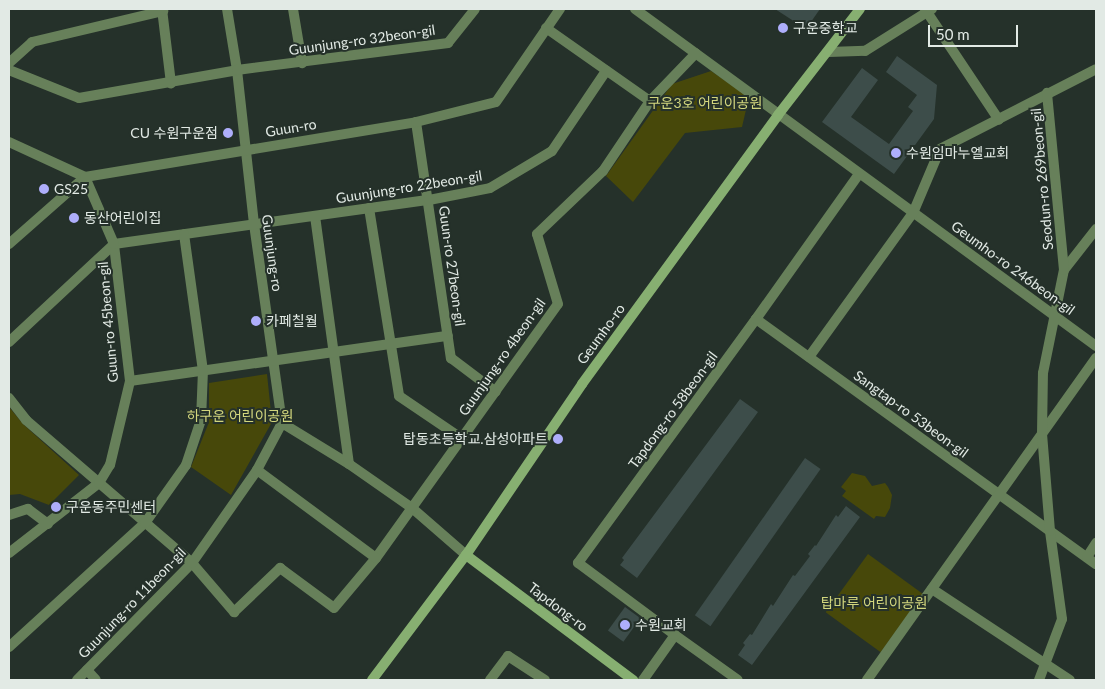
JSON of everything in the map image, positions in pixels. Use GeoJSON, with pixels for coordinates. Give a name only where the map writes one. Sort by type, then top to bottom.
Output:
{"type":"FeatureCollection","features":[{"type":"Feature","properties":{"kind":"street","name":"Guunjung-ro"},"geometry":{"type":"LineString","coordinates":[[227,9],[237,70],[254,224],[282,423]]}},
{"type":"Feature","properties":{"kind":"street"},"geometry":{"type":"LineString","coordinates":[[293,9],[302,62]]}},
{"type":"Feature","properties":{"kind":"street","name":"Guunjung-ro 32beon-gil"},"geometry":{"type":"LineString","coordinates":[[9,70],[79,98],[237,70],[448,43],[475,9]]}},
{"type":"Feature","properties":{"kind":"street","name":"Guun-ro"},"geometry":{"type":"LineString","coordinates":[[85,177],[416,122],[496,102],[560,9]]}},
{"type":"Feature","properties":{"kind":"street","name":"Geumho-ro 246beon-gil"},"geometry":{"type":"LineString","coordinates":[[635,9],[1096,346]]}},
{"type":"Feature","properties":{"kind":"street","name":"Geumho-ro"},"geometry":{"type":"LineString","coordinates":[[372,680],[466,555],[582,384],[778,115],[829,52],[860,9]]}},
{"type":"Feature","properties":{"kind":"street"},"geometry":{"type":"LineString","coordinates":[[9,63],[32,42],[162,10],[171,83]]}},
{"type":"Feature","properties":{"kind":"street"},"geometry":{"type":"LineString","coordinates":[[809,357],[913,213],[940,149],[999,120],[928,10],[865,51],[829,52]]}},
{"type":"Feature","properties":{"kind":"street"},"geometry":{"type":"LineString","coordinates":[[546,28],[650,101]]}},
{"type":"Feature","properties":{"kind":"street","name":"Guunjung-ro 4beon-gil"},"geometry":{"type":"LineString","coordinates":[[192,563],[234,612],[280,568],[334,608],[376,558],[558,304],[537,234],[603,171],[650,101],[696,54]]}},
{"type":"Feature","properties":{"kind":"street"},"geometry":{"type":"LineString","coordinates":[[1047,93],[1096,69]]}},
{"type":"Feature","properties":{"kind":"street","name":"Guunjung-ro 22beon-gil"},"geometry":{"type":"LineString","coordinates":[[114,244],[429,200],[490,188],[552,151],[606,71]]}},
{"type":"Feature","properties":{"kind":"street","name":"Seodun-ro 269beon-gil"},"geometry":{"type":"LineString","coordinates":[[999,120],[1047,93],[1064,270],[1043,373],[1042,434]]}},
{"type":"Feature","properties":{"kind":"street","name":"Guun-ro 27beon-gil"},"geometry":{"type":"LineString","coordinates":[[416,122],[451,358],[496,392]]}},
{"type":"Feature","properties":{"kind":"street"},"geometry":{"type":"LineString","coordinates":[[9,142],[85,177],[9,244]]}},
{"type":"Feature","properties":{"kind":"street","name":"Tapdong-ro 58beon-gil"},"geometry":{"type":"LineString","coordinates":[[738,680],[578,563],[859,174]]}},
{"type":"Feature","properties":{"kind":"street","name":"Guun-ro 45beon-gil"},"geometry":{"type":"LineString","coordinates":[[9,554],[99,483],[110,465],[130,381],[114,244],[85,177]]}},
{"type":"Feature","properties":{"kind":"street","name":"Guunjung-ro 4beon-gil"},"geometry":{"type":"LineString","coordinates":[[369,208],[399,396],[461,438]]}},
{"type":"Feature","properties":{"kind":"street"},"geometry":{"type":"LineString","coordinates":[[315,216],[349,464]]}},
{"type":"Feature","properties":{"kind":"street"},"geometry":{"type":"LineString","coordinates":[[1064,270],[1096,229]]}},
{"type":"Feature","properties":{"kind":"street"},"geometry":{"type":"LineString","coordinates":[[9,647],[146,523],[186,465],[201,420],[203,371],[184,234]]}},
{"type":"Feature","properties":{"kind":"street","name":"Guun-ro 45beon-gil"},"geometry":{"type":"LineString","coordinates":[[9,342],[114,244]]}},
{"type":"Feature","properties":{"kind":"street","name":"Sangtap-ro 53beon-gil"},"geometry":{"type":"LineString","coordinates":[[756,319],[1096,564]]}},
{"type":"Feature","properties":{"kind":"street"},"geometry":{"type":"LineString","coordinates":[[130,381],[448,336]]}},
{"type":"Feature","properties":{"kind":"street"},"geometry":{"type":"LineString","coordinates":[[867,680],[1096,358]]}},
{"type":"Feature","properties":{"kind":"street"},"geometry":{"type":"LineString","coordinates":[[9,398],[26,420],[192,563]]}},
{"type":"Feature","properties":{"kind":"street"},"geometry":{"type":"LineString","coordinates":[[282,423],[349,464],[412,508],[466,555]]}},
{"type":"Feature","properties":{"kind":"street","name":"Guunjung-ro 11beon-gil"},"geometry":{"type":"LineString","coordinates":[[77,680],[192,563],[257,470],[282,423]]}},
{"type":"Feature","properties":{"kind":"street"},"geometry":{"type":"LineString","coordinates":[[1039,680],[1062,620],[1050,531],[1042,434]]}},
{"type":"Feature","properties":{"kind":"street"},"geometry":{"type":"LineString","coordinates":[[257,470],[376,558]]}},
{"type":"Feature","properties":{"kind":"street"},"geometry":{"type":"LineString","coordinates":[[9,514],[28,509],[48,524]]}},
{"type":"Feature","properties":{"kind":"street"},"geometry":{"type":"LineString","coordinates":[[1087,557],[1096,543]]}},
{"type":"Feature","properties":{"kind":"street","name":"Tapdong-ro"},"geometry":{"type":"LineString","coordinates":[[466,555],[633,680]]}},
{"type":"Feature","properties":{"kind":"street"},"geometry":{"type":"LineString","coordinates":[[932,589],[1070,680]]}},
{"type":"Feature","properties":{"kind":"street"},"geometry":{"type":"LineString","coordinates":[[643,680],[675,635]]}},
{"type":"Feature","properties":{"kind":"street"},"geometry":{"type":"LineString","coordinates":[[490,680],[508,656],[545,680]]}},
{"type":"Feature","properties":{"kind":"street"},"geometry":{"type":"LineString","coordinates":[[87,670],[96,680]]}},
{"type":"Feature","properties":{"kind":"green space","name":"구운3호 어린이공원"},"geometry":{"type":"Polygon","coordinates":[[[711,71],[749,97],[742,127],[685,133],[633,202],[606,176],[672,84],[711,71]]]}},
{"type":"Feature","properties":{"kind":"green space","name":"하구운 어린이공원"},"geometry":{"type":"Polygon","coordinates":[[[267,374],[272,422],[231,495],[191,467],[209,422],[209,383],[267,374]]]}},
{"type":"Feature","properties":{"kind":"green space"},"geometry":{"type":"Polygon","coordinates":[[[9,407],[23,424],[79,475],[49,505],[20,494],[9,495],[9,407]]]}},
{"type":"Feature","properties":{"kind":"green space"},"geometry":{"type":"Polygon","coordinates":[[[852,473],[865,476],[872,486],[885,483],[888,487],[892,495],[890,508],[885,517],[876,516],[874,519],[842,496],[846,491],[841,487],[852,473]]]}},
{"type":"Feature","properties":{"kind":"green space","name":"탑마루 어린이공원"},"geometry":{"type":"Polygon","coordinates":[[[868,554],[923,594],[881,652],[826,612],[868,554]]]}},
{"type":"Feature","properties":{"kind":"building"},"geometry":{"type":"Polygon","coordinates":[[[775,9],[820,9],[806,29],[775,9]]]}},
{"type":"Feature","properties":{"kind":"building"},"geometry":{"type":"Polygon","coordinates":[[[897,56],[937,85],[934,119],[894,174],[822,122],[862,68],[878,80],[851,117],[889,144],[913,111],[908,107],[917,95],[886,72],[897,56]]]}},
{"type":"Feature","properties":{"kind":"building"},"geometry":{"type":"Polygon","coordinates":[[[740,399],[758,412],[637,578],[620,565],[624,560],[622,558],[740,399]]]}},
{"type":"Feature","properties":{"kind":"building"},"geometry":{"type":"Polygon","coordinates":[[[805,458],[821,469],[710,626],[695,615],[805,458]]]}},
{"type":"Feature","properties":{"kind":"building"},"geometry":{"type":"Polygon","coordinates":[[[846,506],[860,517],[752,665],[738,655],[745,645],[743,643],[750,634],[752,635],[771,604],[773,606],[793,575],[795,576],[810,556],[808,554],[816,546],[836,515],[838,517],[846,506]]]}},
{"type":"Feature","properties":{"kind":"building"},"geometry":{"type":"Polygon","coordinates":[[[625,607],[640,618],[623,642],[608,630],[625,607]]]}},
{"type":"Feature","properties":{"kind":"place","name":"구운중학교"},"geometry":{"type":"Point","coordinates":[783,28]}},
{"type":"Feature","properties":{"kind":"place","name":"CU 수원구운점"},"geometry":{"type":"Point","coordinates":[228,133]}},
{"type":"Feature","properties":{"kind":"place","name":"수원임마누엘교회"},"geometry":{"type":"Point","coordinates":[896,153]}},
{"type":"Feature","properties":{"kind":"place","name":"GS25"},"geometry":{"type":"Point","coordinates":[44,189]}},
{"type":"Feature","properties":{"kind":"place","name":"동산어린이집"},"geometry":{"type":"Point","coordinates":[74,218]}},
{"type":"Feature","properties":{"kind":"place","name":"카페칠월"},"geometry":{"type":"Point","coordinates":[256,321]}},
{"type":"Feature","properties":{"kind":"place","name":"탑동초등학교.삼성아파트"},"geometry":{"type":"Point","coordinates":[558,439]}},
{"type":"Feature","properties":{"kind":"place","name":"구운동주민센터"},"geometry":{"type":"Point","coordinates":[56,507]}},
{"type":"Feature","properties":{"kind":"place","name":"수원교회"},"geometry":{"type":"Point","coordinates":[625,625]}}]}
